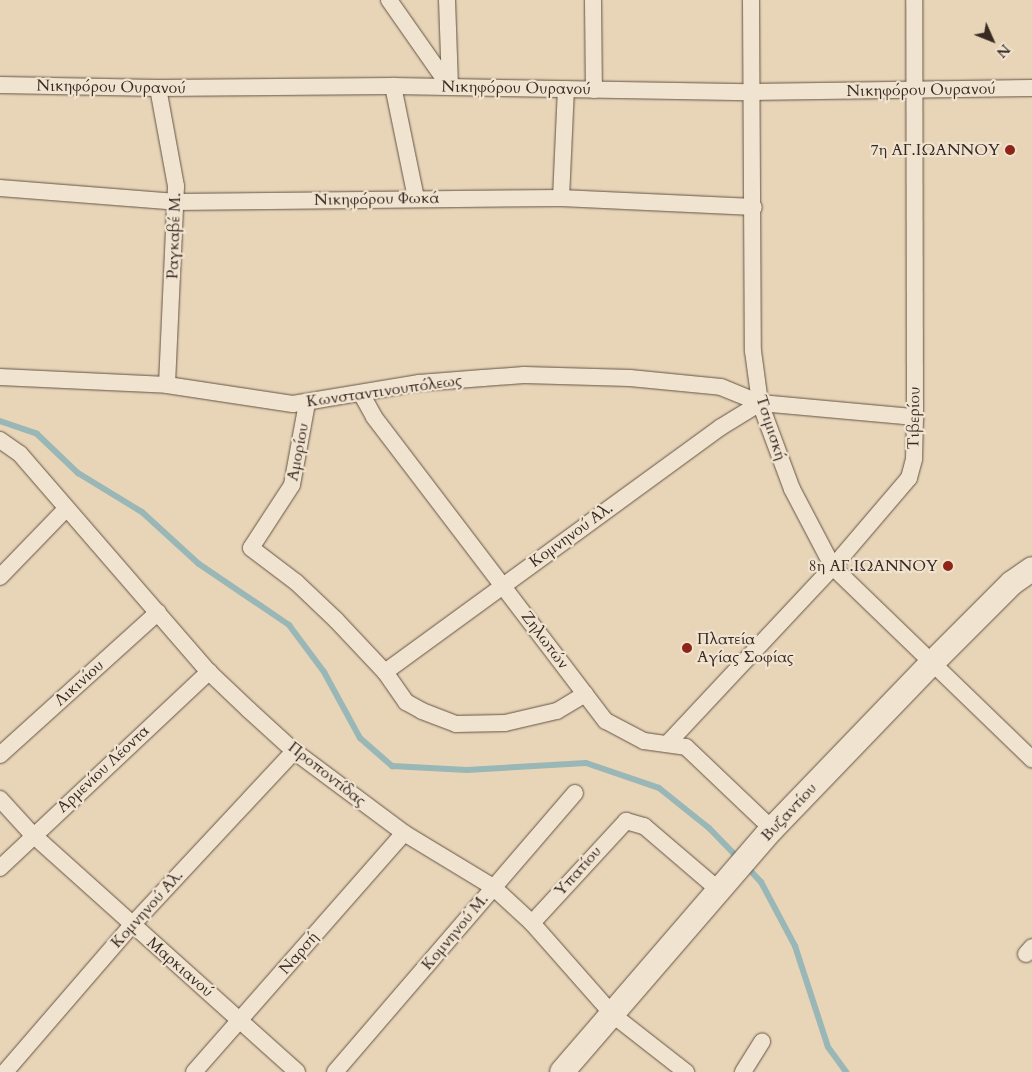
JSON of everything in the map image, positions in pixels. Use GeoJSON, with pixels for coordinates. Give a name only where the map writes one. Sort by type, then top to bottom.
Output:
{"type":"FeatureCollection","features":[{"type":"Feature","properties":{"kind":"street"},"geometry":{"type":"LineString","coordinates":[[389,0],[450,87]]}},
{"type":"Feature","properties":{"kind":"street"},"geometry":{"type":"LineString","coordinates":[[447,0],[450,87]]}},
{"type":"Feature","properties":{"kind":"street"},"geometry":{"type":"LineString","coordinates":[[593,0],[594,90]]}},
{"type":"Feature","properties":{"kind":"street","name":"Τσιμισκή"},"geometry":{"type":"LineString","coordinates":[[751,0],[750,92],[754,207],[753,351],[760,403],[792,489],[833,567],[1032,759]]}},
{"type":"Feature","properties":{"kind":"street","name":"Τιβερίου"},"geometry":{"type":"LineString","coordinates":[[669,742],[833,567],[908,478],[914,459],[915,418],[911,90],[914,0]]}},
{"type":"Feature","properties":{"kind":"street","name":"Νικηφόρου Ουρανού"},"geometry":{"type":"LineString","coordinates":[[0,85],[158,88],[393,86],[750,92],[1032,88]]}},
{"type":"Feature","properties":{"kind":"street"},"geometry":{"type":"LineString","coordinates":[[393,86],[416,198]]}},
{"type":"Feature","properties":{"kind":"street","name":"Ραγκαβέ Μ."},"geometry":{"type":"LineString","coordinates":[[158,88],[174,168],[176,202],[167,385]]}},
{"type":"Feature","properties":{"kind":"street"},"geometry":{"type":"LineString","coordinates":[[560,198],[566,89]]}},
{"type":"Feature","properties":{"kind":"street","name":"Νικηφόρου Φωκά"},"geometry":{"type":"LineString","coordinates":[[0,188],[176,202],[560,198],[754,207]]}},
{"type":"Feature","properties":{"kind":"street","name":"Κωνσταντινουπόλεως"},"geometry":{"type":"LineString","coordinates":[[0,376],[167,385],[275,403],[307,403],[362,395],[419,383],[524,374],[630,378],[721,387],[760,403],[915,418]]}},
{"type":"Feature","properties":{"kind":"street","name":"Ζηλωτών"},"geometry":{"type":"LineString","coordinates":[[362,395],[374,417],[606,721],[624,733],[644,742],[669,742],[686,747],[703,761],[772,829]]}},
{"type":"Feature","properties":{"kind":"street","name":"Αμορίου"},"geometry":{"type":"LineString","coordinates":[[307,403],[292,485],[251,548],[296,582],[385,672]]}},
{"type":"Feature","properties":{"kind":"street","name":"Κομνηνού Αλ."},"geometry":{"type":"LineString","coordinates":[[385,672],[503,584],[760,403]]}},
{"type":"Feature","properties":{"kind":"street","name":"Προποντίδας"},"geometry":{"type":"LineString","coordinates":[[0,440],[20,454],[209,672],[294,751],[404,833],[493,887],[532,922],[613,1015],[686,1072]]}},
{"type":"Feature","properties":{"kind":"street"},"geometry":{"type":"LineString","coordinates":[[0,577],[66,509]]}},
{"type":"Feature","properties":{"kind":"street","name":"Βυζαντίου"},"geometry":{"type":"LineString","coordinates":[[562,1072],[772,829],[932,662],[1012,583],[1032,569]]}},
{"type":"Feature","properties":{"kind":"street","name":"Λικινίου"},"geometry":{"type":"LineString","coordinates":[[0,755],[158,612]]}},
{"type":"Feature","properties":{"kind":"street","name":"Αρμενίου Λέοντα"},"geometry":{"type":"LineString","coordinates":[[0,868],[32,834],[209,672]]}},
{"type":"Feature","properties":{"kind":"street"},"geometry":{"type":"LineString","coordinates":[[385,672],[406,702],[456,724],[505,723],[556,711],[585,694]]}},
{"type":"Feature","properties":{"kind":"street","name":"Κομνηνού Αλ."},"geometry":{"type":"LineString","coordinates":[[5,1072],[132,925],[294,751]]}},
{"type":"Feature","properties":{"kind":"street","name":"Κομνηνού Μ."},"geometry":{"type":"LineString","coordinates":[[335,1072],[575,793]]}},
{"type":"Feature","properties":{"kind":"street","name":"Μαρκιανού"},"geometry":{"type":"LineString","coordinates":[[0,799],[32,834],[296,1072]]}},
{"type":"Feature","properties":{"kind":"street","name":"Υπατίου"},"geometry":{"type":"LineString","coordinates":[[532,922],[626,821],[644,826],[726,882]]}},
{"type":"Feature","properties":{"kind":"street","name":"Ναρσή"},"geometry":{"type":"LineString","coordinates":[[194,1072],[404,833]]}},
{"type":"Feature","properties":{"kind":"street"},"geometry":{"type":"LineString","coordinates":[[743,1072],[762,1041]]}},
{"type":"Feature","properties":{"kind":"waterway"},"geometry":{"type":"LineString","coordinates":[[0,421],[37,434],[78,473],[142,512],[199,564],[289,625],[324,672],[360,738],[392,766],[467,770],[586,763],[659,788],[709,828],[739,859]]}},
{"type":"Feature","properties":{"kind":"waterway"},"geometry":{"type":"LineString","coordinates":[[746,866],[761,882],[795,946],[828,1047],[846,1072]]}},
{"type":"Feature","properties":{"kind":"place","name":"7η ΑΓ.ΙΩΑΝΝΟΥ"},"geometry":{"type":"Point","coordinates":[1010,150]}},
{"type":"Feature","properties":{"kind":"place","name":"8η ΑΓ.ΙΩΑΝΝΟΥ"},"geometry":{"type":"Point","coordinates":[948,566]}},
{"type":"Feature","properties":{"kind":"place","name":"Πλατεία Αγίας Σοφίας"},"geometry":{"type":"Point","coordinates":[687,648]}}]}
